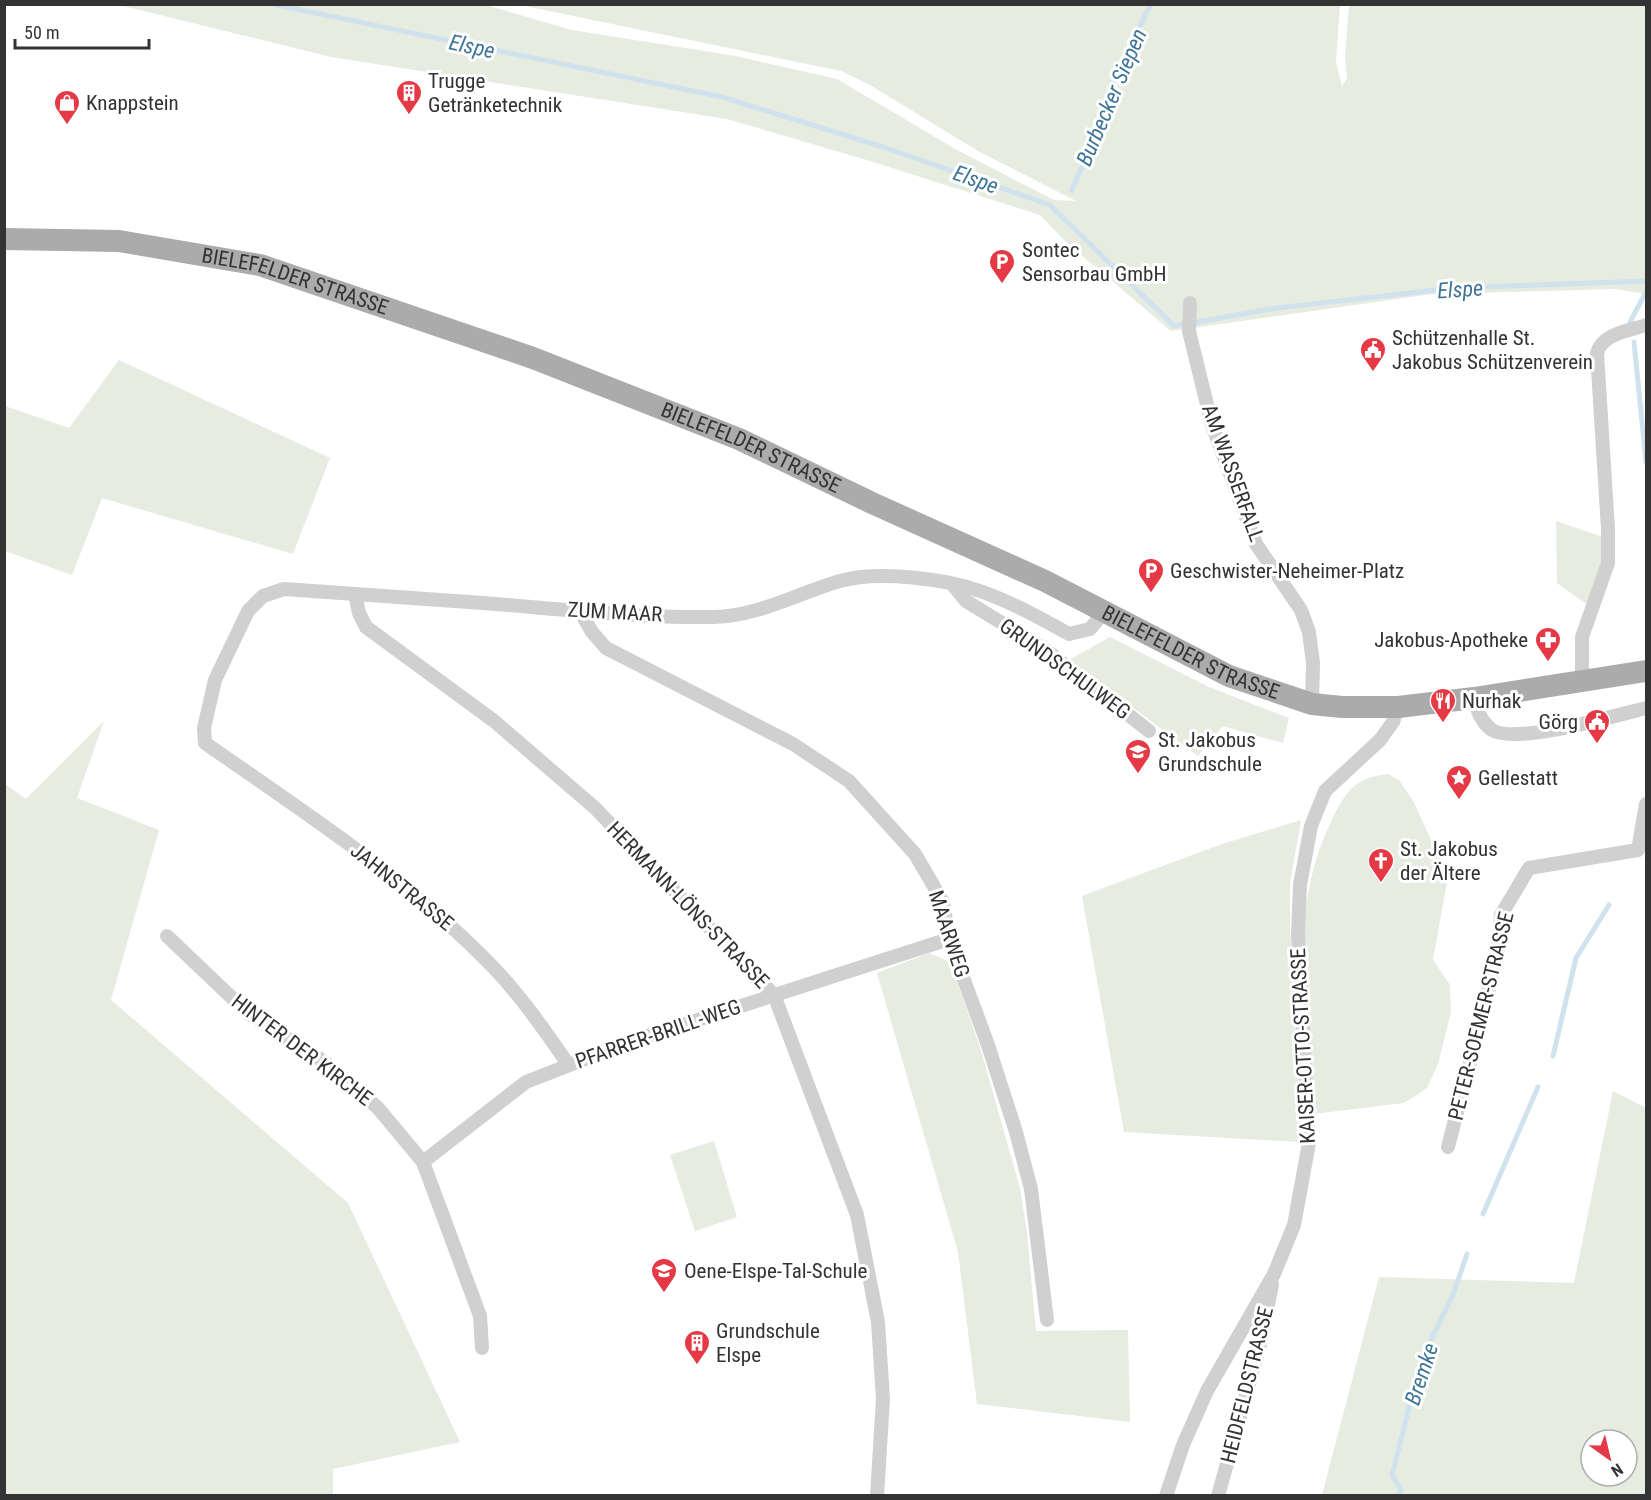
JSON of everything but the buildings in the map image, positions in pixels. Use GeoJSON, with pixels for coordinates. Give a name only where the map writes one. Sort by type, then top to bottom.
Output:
{"type":"FeatureCollection","features":[{"type":"Feature","properties":{"kind":"main road","name":"BIELEFELDER STRASSE"},"geometry":{"type":"LineString","coordinates":[[4,239],[119,241],[260,265],[363,298],[533,358],[740,439],[872,503],[1045,581],[1229,676],[1312,704],[1342,707],[1398,707],[1474,698],[1647,671]]}},
{"type":"Feature","properties":{"kind":"street","name":"AM WASSERFALL"},"geometry":{"type":"LineString","coordinates":[[1189,309],[1189,331],[1212,425],[1256,544],[1301,610],[1309,632],[1313,663],[1312,704]]}},
{"type":"Feature","properties":{"kind":"street"},"geometry":{"type":"LineString","coordinates":[[1582,681],[1582,637],[1608,563],[1598,353],[1600,345],[1617,334],[1647,325]]}},
{"type":"Feature","properties":{"kind":"street","name":"ZUM MAAR"},"geometry":{"type":"LineString","coordinates":[[205,743],[204,728],[215,680],[255,603],[273,591],[284,589],[580,611],[715,617],[744,614],[864,575],[889,575],[982,591],[1069,634],[1077,634],[1090,629],[1104,612]]}},
{"type":"Feature","properties":{"kind":"street","name":"GRUNDSCHULWEG"},"geometry":{"type":"LineString","coordinates":[[953,585],[977,609],[1046,650],[1149,731]]}},
{"type":"Feature","properties":{"kind":"street","name":"HERMANN-LÖNS-STRASSE"},"geometry":{"type":"LineString","coordinates":[[355,594],[358,613],[366,627],[494,721],[595,808],[774,995],[857,1215],[878,1322],[883,1399],[877,1496]]}},
{"type":"Feature","properties":{"kind":"street","name":"MAARWEG"},"geometry":{"type":"LineString","coordinates":[[580,611],[592,632],[606,648],[793,744],[849,781],[915,854],[943,902],[949,939],[992,1056],[1031,1189],[1047,1320]]}},
{"type":"Feature","properties":{"kind":"street"},"geometry":{"type":"LineString","coordinates":[[1474,698],[1484,721],[1493,731],[1509,735],[1544,731],[1647,708]]}},
{"type":"Feature","properties":{"kind":"street","name":"KAISER-OTTO-STRASSE"},"geometry":{"type":"LineString","coordinates":[[1166,1496],[1183,1445],[1207,1391],[1274,1274],[1294,1225],[1309,1143],[1298,934],[1300,885],[1311,826],[1325,791],[1380,740],[1394,722],[1398,707]]}},
{"type":"Feature","properties":{"kind":"street","name":"JAHNSTRASSE"},"geometry":{"type":"LineString","coordinates":[[205,743],[353,846],[442,918],[494,968],[532,1013],[568,1064]]}},
{"type":"Feature","properties":{"kind":"street","name":"PETER-SOEMER-STRASSE"},"geometry":{"type":"LineString","coordinates":[[1448,1147],[1497,958],[1501,915],[1529,868],[1638,850],[1647,804]]}},
{"type":"Feature","properties":{"kind":"street","name":"HINTER DER KIRCHE"},"geometry":{"type":"LineString","coordinates":[[167,936],[249,1014],[326,1063],[378,1108],[423,1162],[480,1316],[482,1348]]}},
{"type":"Feature","properties":{"kind":"street","name":"PFARRER-BRILL-WEG"},"geometry":{"type":"LineString","coordinates":[[423,1162],[526,1082],[568,1064],[949,939]]}},
{"type":"Feature","properties":{"kind":"street","name":"HEIDFELDSTRASSE"},"geometry":{"type":"LineString","coordinates":[[1218,1496],[1261,1341],[1274,1274]]}},
{"type":"Feature","properties":{"kind":"shaded area"},"geometry":{"type":"Polygon","coordinates":[[[119,5],[486,5],[572,30],[736,56],[837,79],[957,150],[1054,200],[1076,201],[978,151],[870,85],[841,71],[520,5],[1340,5],[1336,62],[1342,86],[1347,79],[1345,57],[1349,5],[1646,5],[1646,294],[1614,289],[1432,294],[1171,331],[1066,242],[1040,215],[870,161],[727,119],[331,57],[119,5]]]}},
{"type":"Feature","properties":{"kind":"shaded area"},"geometry":{"type":"Polygon","coordinates":[[[119,360],[330,458],[293,554],[102,498],[72,575],[5,551],[5,406],[69,428],[119,360]]]}},
{"type":"Feature","properties":{"kind":"shaded area"},"geometry":{"type":"Polygon","coordinates":[[[1556,521],[1606,538],[1606,562],[1588,605],[1557,583],[1556,521]]]}},
{"type":"Feature","properties":{"kind":"shaded area"},"geometry":{"type":"Polygon","coordinates":[[[1110,637],[1209,687],[1289,718],[1283,743],[1223,726],[1198,756],[1069,660],[1110,637]]]}},
{"type":"Feature","properties":{"kind":"shaded area"},"geometry":{"type":"Polygon","coordinates":[[[104,721],[77,798],[159,830],[111,1000],[348,1203],[460,1442],[333,1469],[333,1495],[5,1495],[5,784],[26,799],[104,721]]]}},
{"type":"Feature","properties":{"kind":"shaded area"},"geometry":{"type":"Polygon","coordinates":[[[1388,774],[1399,780],[1413,801],[1448,876],[1433,960],[1450,985],[1451,1012],[1438,1064],[1427,1088],[1404,1103],[1313,1114],[1304,967],[1304,931],[1308,895],[1316,859],[1330,824],[1345,796],[1358,783],[1388,774]]]}},
{"type":"Feature","properties":{"kind":"shaded area"},"geometry":{"type":"Polygon","coordinates":[[[1301,820],[1290,883],[1290,928],[1303,1125],[1299,1142],[1124,1132],[1082,896],[1219,845],[1301,820]]]}},
{"type":"Feature","properties":{"kind":"shaded area"},"geometry":{"type":"Polygon","coordinates":[[[929,953],[950,962],[980,1047],[1020,1188],[1027,1233],[1036,1331],[1128,1330],[1130,1422],[977,1404],[958,1252],[877,973],[929,953]]]}},
{"type":"Feature","properties":{"kind":"shaded area"},"geometry":{"type":"Polygon","coordinates":[[[1613,1091],[1646,1108],[1646,1495],[1322,1495],[1379,1277],[1574,1283],[1613,1091]]]}},
{"type":"Feature","properties":{"kind":"shaded area"},"geometry":{"type":"Polygon","coordinates":[[[714,1141],[737,1217],[695,1231],[670,1155],[714,1141]]]}},
{"type":"Feature","properties":{"kind":"waterway","name":"Elspe"},"geometry":{"type":"LineString","coordinates":[[272,4],[722,97],[886,148],[1050,205],[1174,326],[1277,308],[1454,288],[1646,281]]}},
{"type":"Feature","properties":{"kind":"waterway","name":"Burbecker Siepen"},"geometry":{"type":"LineString","coordinates":[[1072,190],[1102,119],[1113,80],[1151,4]]}},
{"type":"Feature","properties":{"kind":"waterway","name":"Bremke"},"geometry":{"type":"LineString","coordinates":[[1630,322],[1646,292]]}},
{"type":"Feature","properties":{"kind":"waterway","name":"Bremke"},"geometry":{"type":"LineString","coordinates":[[1634,342],[1646,462]]}},
{"type":"Feature","properties":{"kind":"waterway","name":"Bremke"},"geometry":{"type":"LineString","coordinates":[[1553,1056],[1576,958],[1609,905]]}},
{"type":"Feature","properties":{"kind":"waterway","name":"Bremke"},"geometry":{"type":"LineString","coordinates":[[1483,1214],[1538,1087]]}},
{"type":"Feature","properties":{"kind":"waterway","name":"Bremke"},"geometry":{"type":"LineString","coordinates":[[1398,1496],[1401,1490],[1392,1475],[1421,1360],[1453,1295],[1467,1254]]}},
{"type":"Feature","properties":{"kind":"place","name":"Trugge Getränketechnik"},"geometry":{"type":"Point","coordinates":[409,116]}},
{"type":"Feature","properties":{"kind":"place","name":"Knappstein"},"geometry":{"type":"Point","coordinates":[67,126]}},
{"type":"Feature","properties":{"kind":"place","name":"Sontec Sensorbau GmbH"},"geometry":{"type":"Point","coordinates":[1002,285]}},
{"type":"Feature","properties":{"kind":"place","name":"Schützenhalle St. Jakobus Schützenverein"},"geometry":{"type":"Point","coordinates":[1373,373]}},
{"type":"Feature","properties":{"kind":"place","name":"Geschwister-Neheimer-Platz"},"geometry":{"type":"Point","coordinates":[1151,594]}},
{"type":"Feature","properties":{"kind":"place","name":"Jakobus-Apotheke"},"geometry":{"type":"Point","coordinates":[1548,663]}},
{"type":"Feature","properties":{"kind":"place","name":"Nurhak"},"geometry":{"type":"Point","coordinates":[1443,724]}},
{"type":"Feature","properties":{"kind":"place","name":"Görg"},"geometry":{"type":"Point","coordinates":[1597,745]}},
{"type":"Feature","properties":{"kind":"place","name":"St. Jakobus Grundschule"},"geometry":{"type":"Point","coordinates":[1138,775]}},
{"type":"Feature","properties":{"kind":"place","name":"Gellestatt"},"geometry":{"type":"Point","coordinates":[1459,801]}},
{"type":"Feature","properties":{"kind":"place","name":"St. Jakobus der Ältere"},"geometry":{"type":"Point","coordinates":[1381,884]}},
{"type":"Feature","properties":{"kind":"place","name":"Oene-Elspe-Tal-Schule"},"geometry":{"type":"Point","coordinates":[664,1294]}},
{"type":"Feature","properties":{"kind":"place","name":"Grundschule Elspe"},"geometry":{"type":"Point","coordinates":[697,1366]}}]}
